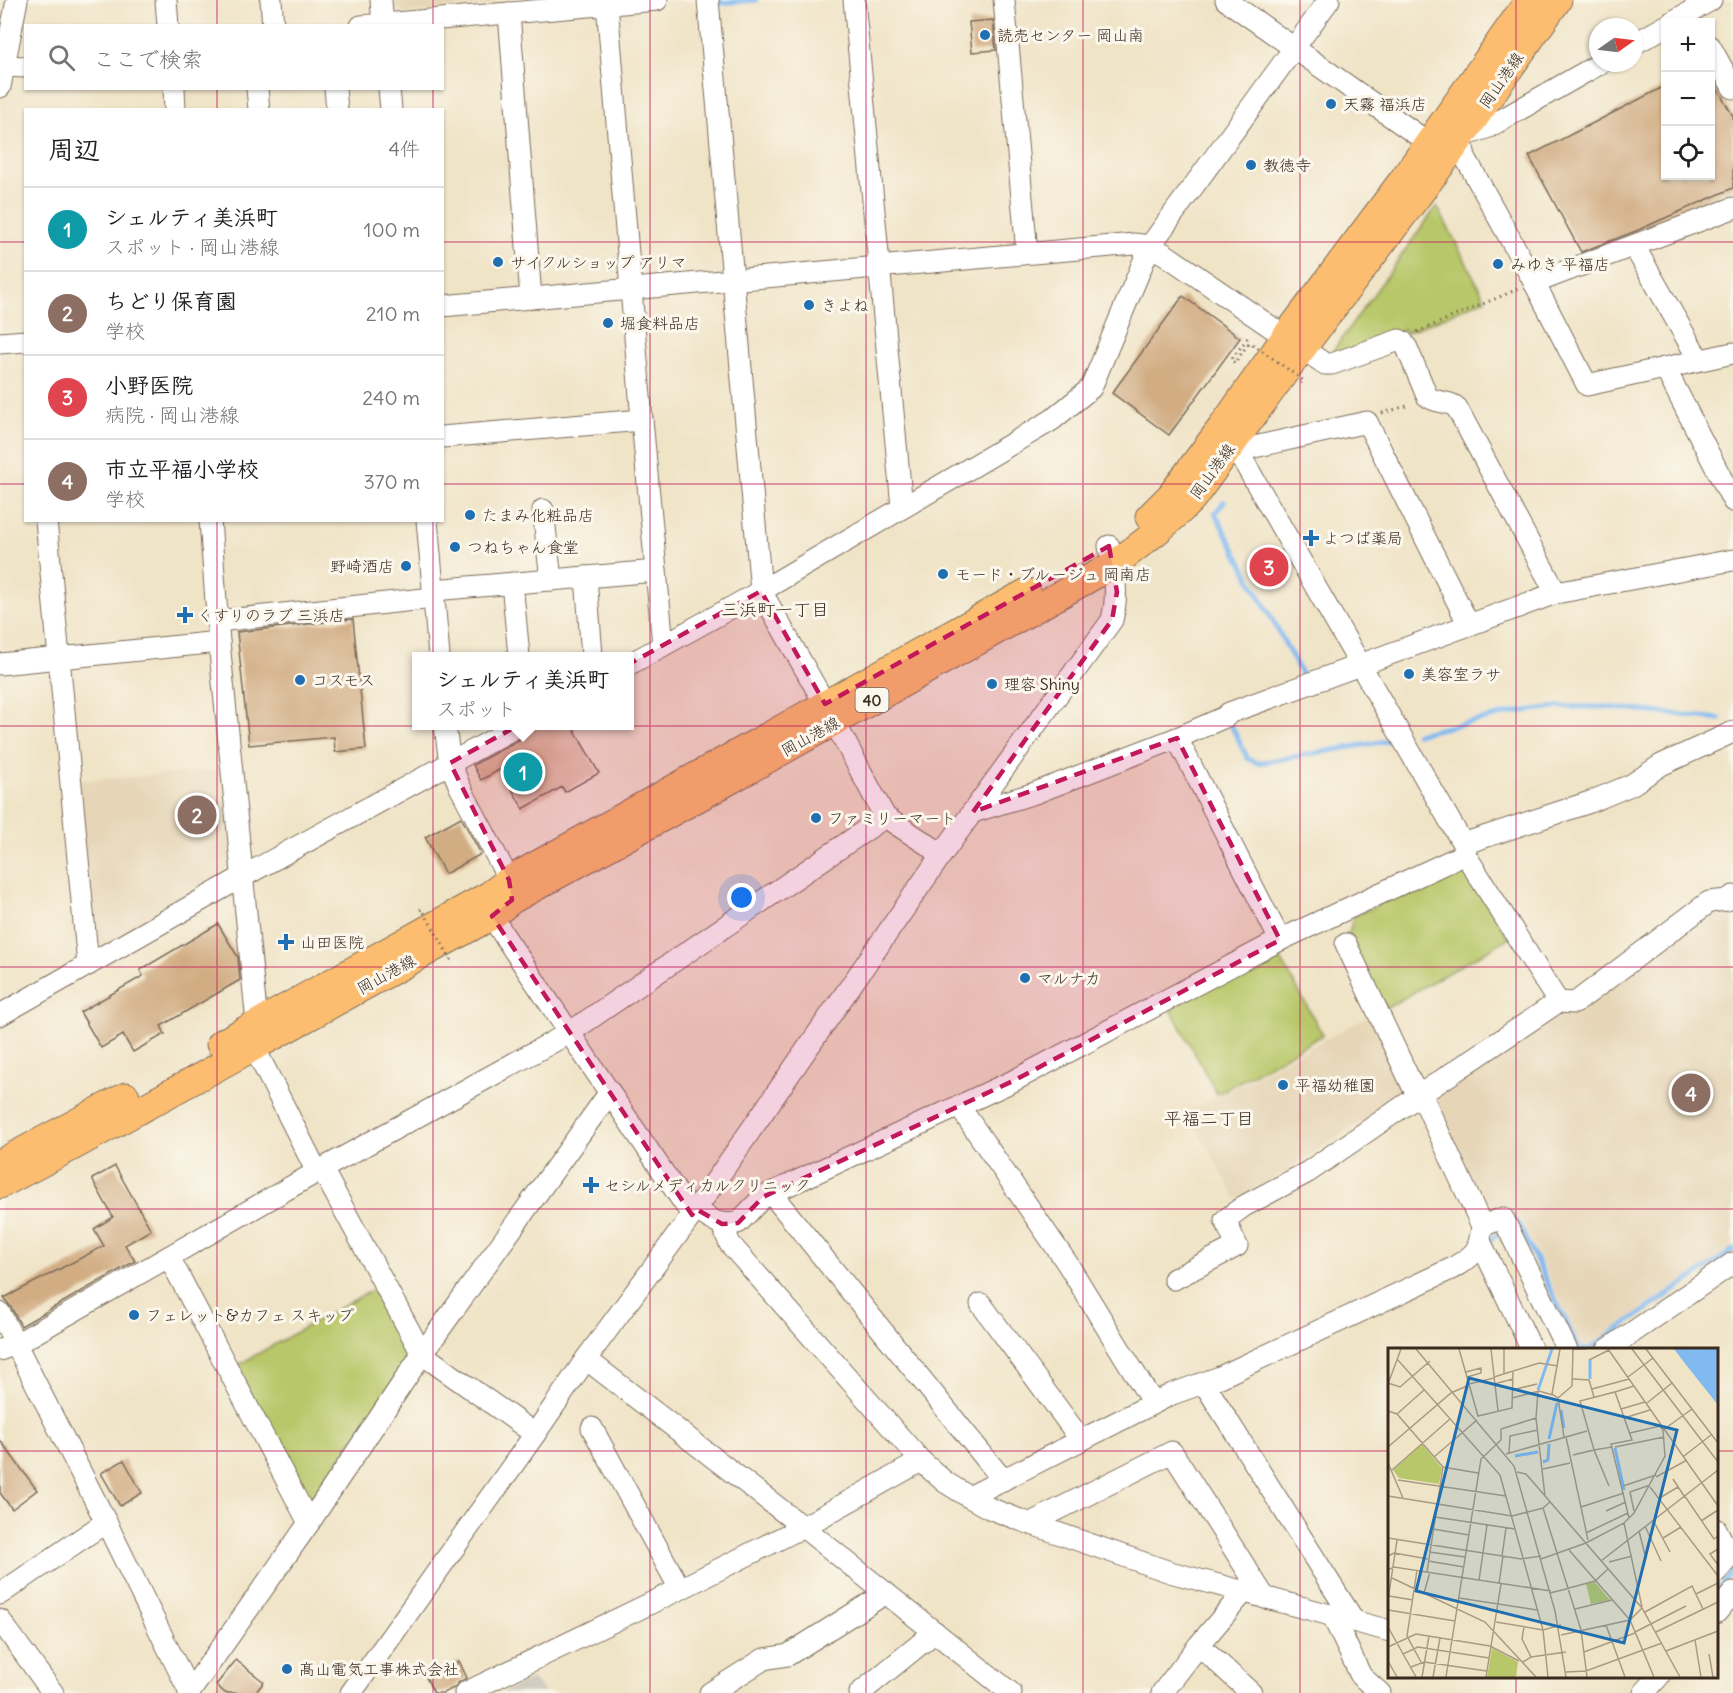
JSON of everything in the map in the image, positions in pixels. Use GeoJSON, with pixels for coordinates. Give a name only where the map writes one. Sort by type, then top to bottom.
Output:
{"type":"FeatureCollection","features":[{"type":"Feature","properties":{"kind":"main road","name":"岡山港線"},"geometry":{"type":"LineString","coordinates":[[1446,145],[1529,0]]}},
{"type":"Feature","properties":{"kind":"main road","name":"岡山港線"},"geometry":{"type":"LineString","coordinates":[[6,1164],[113,1104],[255,1035],[1111,556],[1229,441],[1401,182],[1446,145],[1558,0]]}},
{"type":"Feature","properties":{"kind":"street"},"geometry":{"type":"LineString","coordinates":[[0,87],[17,0]]}},
{"type":"Feature","properties":{"kind":"street"},"geometry":{"type":"LineString","coordinates":[[166,0],[168,24]]}},
{"type":"Feature","properties":{"kind":"street"},"geometry":{"type":"LineString","coordinates":[[271,0],[273,24]]}},
{"type":"Feature","properties":{"kind":"street"},"geometry":{"type":"LineString","coordinates":[[381,0],[383,24],[657,0]]}},
{"type":"Feature","properties":{"kind":"street"},"geometry":{"type":"LineString","coordinates":[[708,0],[761,591],[830,713],[885,817],[942,854]]}},
{"type":"Feature","properties":{"kind":"street"},"geometry":{"type":"LineString","coordinates":[[854,0],[902,507]]}},
{"type":"Feature","properties":{"kind":"street"},"geometry":{"type":"LineString","coordinates":[[1005,0],[1027,253]]}},
{"type":"Feature","properties":{"kind":"street"},"geometry":{"type":"LineString","coordinates":[[1227,0],[1297,43],[1465,157],[1587,385],[1699,360],[1732,356]]}},
{"type":"Feature","properties":{"kind":"street"},"geometry":{"type":"LineString","coordinates":[[634,662],[761,591],[1052,420],[1091,388],[1150,246],[1329,0]]}},
{"type":"Feature","properties":{"kind":"street"},"geometry":{"type":"LineString","coordinates":[[1643,39],[1711,0]]}},
{"type":"Feature","properties":{"kind":"street"},"geometry":{"type":"LineString","coordinates":[[607,4],[663,645]]}},
{"type":"Feature","properties":{"kind":"street"},"geometry":{"type":"LineString","coordinates":[[509,13],[531,298]]}},
{"type":"Feature","properties":{"kind":"street"},"geometry":{"type":"LineString","coordinates":[[1715,55],[1733,88]]}},
{"type":"Feature","properties":{"kind":"street"},"geometry":{"type":"LineString","coordinates":[[4,66],[24,67]]}},
{"type":"Feature","properties":{"kind":"street"},"geometry":{"type":"LineString","coordinates":[[1446,145],[1489,127],[1589,70]]}},
{"type":"Feature","properties":{"kind":"street"},"geometry":{"type":"LineString","coordinates":[[174,90],[175,108]]}},
{"type":"Feature","properties":{"kind":"street"},"geometry":{"type":"LineString","coordinates":[[257,90],[259,108]]}},
{"type":"Feature","properties":{"kind":"street"},"geometry":{"type":"LineString","coordinates":[[335,90],[337,108]]}},
{"type":"Feature","properties":{"kind":"street"},"geometry":{"type":"LineString","coordinates":[[389,90],[391,108]]}},
{"type":"Feature","properties":{"kind":"street"},"geometry":{"type":"LineString","coordinates":[[1534,283],[1733,208]]}},
{"type":"Feature","properties":{"kind":"street"},"geometry":{"type":"LineString","coordinates":[[444,306],[1027,253],[1134,244],[1150,246],[1325,364],[1332,364],[1399,340],[1403,342],[1425,393],[1431,400],[1452,403],[1458,408],[1554,590]]}},
{"type":"Feature","properties":{"kind":"street"},"geometry":{"type":"LineString","coordinates":[[1634,246],[1699,360]]}},
{"type":"Feature","properties":{"kind":"street"},"geometry":{"type":"LineString","coordinates":[[0,343],[24,341]]}},
{"type":"Feature","properties":{"kind":"street"},"geometry":{"type":"LineString","coordinates":[[1665,368],[1733,501]]}},
{"type":"Feature","properties":{"kind":"street"},"geometry":{"type":"LineString","coordinates":[[444,437],[642,420]]}},
{"type":"Feature","properties":{"kind":"street"},"geometry":{"type":"LineString","coordinates":[[1467,621],[1367,422],[1229,441],[1360,664],[1464,849],[1558,1002]]}},
{"type":"Feature","properties":{"kind":"street"},"geometry":{"type":"LineString","coordinates":[[543,510],[551,580]]}},
{"type":"Feature","properties":{"kind":"street"},"geometry":{"type":"LineString","coordinates":[[46,522],[88,965]]}},
{"type":"Feature","properties":{"kind":"street"},"geometry":{"type":"LineString","coordinates":[[210,522],[255,1035],[319,1171],[422,1354],[535,1434]]}},
{"type":"Feature","properties":{"kind":"street"},"geometry":{"type":"LineString","coordinates":[[427,522],[439,652]]}},
{"type":"Feature","properties":{"kind":"street"},"geometry":{"type":"LineString","coordinates":[[351,1693],[586,1359],[694,1212],[942,854],[1112,620],[1117,592],[1111,556]]}},
{"type":"Feature","properties":{"kind":"street"},"geometry":{"type":"LineString","coordinates":[[973,812],[1035,793],[1467,621],[1554,590],[1733,560]]}},
{"type":"Feature","properties":{"kind":"street"},"geometry":{"type":"LineString","coordinates":[[218,621],[512,583],[656,571]]}},
{"type":"Feature","properties":{"kind":"street"},"geometry":{"type":"LineString","coordinates":[[586,577],[592,652]]}},
{"type":"Feature","properties":{"kind":"street"},"geometry":{"type":"LineString","coordinates":[[512,583],[519,652]]}},
{"type":"Feature","properties":{"kind":"street"},"geometry":{"type":"LineString","coordinates":[[0,664],[219,642]]}},
{"type":"Feature","properties":{"kind":"street"},"geometry":{"type":"LineString","coordinates":[[446,730],[450,763],[500,898],[569,1033],[694,1212],[722,1224],[738,1223],[763,1197],[1012,1081],[1280,940],[1464,849],[1631,785],[1661,765],[1733,732]]}},
{"type":"Feature","properties":{"kind":"street"},"geometry":{"type":"LineString","coordinates":[[0,1015],[242,877],[511,730]]}},
{"type":"Feature","properties":{"kind":"street"},"geometry":{"type":"LineString","coordinates":[[1177,738],[1280,940]]}},
{"type":"Feature","properties":{"kind":"street"},"geometry":{"type":"LineString","coordinates":[[8,1347],[569,1033],[885,817]]}},
{"type":"Feature","properties":{"kind":"street"},"geometry":{"type":"LineString","coordinates":[[1174,1279],[1237,1245],[1225,1220],[1244,1206],[1308,1172],[1558,1002],[1575,1003],[1709,902],[1726,900],[1733,896]]}},
{"type":"Feature","properties":{"kind":"street"},"geometry":{"type":"LineString","coordinates":[[1346,944],[1412,1085],[1421,1094],[1531,1348]]}},
{"type":"Feature","properties":{"kind":"street"},"geometry":{"type":"LineString","coordinates":[[0,1313],[8,1347],[106,1522],[189,1693],[309,1523],[422,1354],[610,1092]]}},
{"type":"Feature","properties":{"kind":"street"},"geometry":{"type":"LineString","coordinates":[[959,1106],[1067,1263],[1153,1403]]}},
{"type":"Feature","properties":{"kind":"street"},"geometry":{"type":"LineString","coordinates":[[771,1193],[1003,1480]]}},
{"type":"Feature","properties":{"kind":"street"},"geometry":{"type":"LineString","coordinates":[[969,1497],[1172,1394],[1207,1388],[1453,1268],[1474,1254],[1503,1218],[1566,1348]]}},
{"type":"Feature","properties":{"kind":"street"},"geometry":{"type":"LineString","coordinates":[[722,1224],[730,1244],[921,1461],[945,1482],[969,1497],[989,1508],[1031,1524],[1170,1572],[1388,1631]]}},
{"type":"Feature","properties":{"kind":"street"},"geometry":{"type":"LineString","coordinates":[[169,1257],[309,1523]]}},
{"type":"Feature","properties":{"kind":"street"},"geometry":{"type":"LineString","coordinates":[[1619,1346],[1730,1271]]}},
{"type":"Feature","properties":{"kind":"street"},"geometry":{"type":"LineString","coordinates":[[981,1304],[1081,1440]]}},
{"type":"Feature","properties":{"kind":"street"},"geometry":{"type":"LineString","coordinates":[[586,1359],[935,1632],[1001,1690]]}},
{"type":"Feature","properties":{"kind":"street"},"geometry":{"type":"LineString","coordinates":[[1207,1388],[1354,1622]]}},
{"type":"Feature","properties":{"kind":"street"},"geometry":{"type":"LineString","coordinates":[[592,1428],[680,1589]]}},
{"type":"Feature","properties":{"kind":"street"},"geometry":{"type":"LineString","coordinates":[[1031,1524],[1172,1452],[1265,1598]]}},
{"type":"Feature","properties":{"kind":"street"},"geometry":{"type":"LineString","coordinates":[[465,1693],[803,1527],[921,1461]]}},
{"type":"Feature","properties":{"kind":"street"},"geometry":{"type":"LineString","coordinates":[[0,1594],[106,1522]]}},
{"type":"Feature","properties":{"kind":"street"},"geometry":{"type":"LineString","coordinates":[[1718,1533],[1730,1556],[1718,1570]]}},
{"type":"Feature","properties":{"kind":"street"},"geometry":{"type":"LineString","coordinates":[[710,1693],[764,1659],[788,1655],[886,1593]]}},
{"type":"Feature","properties":{"kind":"street"},"geometry":{"type":"LineString","coordinates":[[1173,1689],[1243,1593]]}},
{"type":"Feature","properties":{"kind":"street"},"geometry":{"type":"LineString","coordinates":[[1332,1616],[1361,1676],[1380,1693]]}},
{"type":"Feature","properties":{"kind":"street"},"geometry":{"type":"LineString","coordinates":[[0,1620],[53,1693]]}},
{"type":"Feature","properties":{"kind":"street"},"geometry":{"type":"LineString","coordinates":[[860,1693],[935,1632]]}},
{"type":"Feature","properties":{"kind":"street"},"geometry":{"type":"LineString","coordinates":[[1202,1648],[1251,1693]]}},
{"type":"Feature","properties":{"kind":"street"},"geometry":{"type":"LineString","coordinates":[[1644,1693],[1658,1678]]}},
{"type":"Feature","properties":{"kind":"path"},"geometry":{"type":"LineString","coordinates":[[1399,340],[1534,283]]}},
{"type":"Feature","properties":{"kind":"path"},"geometry":{"type":"LineString","coordinates":[[1247,338],[1231,360],[1234,363],[1250,342],[1304,381],[1301,383]]}},
{"type":"Feature","properties":{"kind":"path"},"geometry":{"type":"LineString","coordinates":[[1367,422],[1368,417],[1431,400]]}},
{"type":"Feature","properties":{"kind":"path"},"geometry":{"type":"LineString","coordinates":[[420,909],[451,959],[449,960]]}},
{"type":"Feature","properties":{"kind":"highlighted area"},"geometry":{"type":"Polygon","coordinates":[[[1109,546],[1117,592],[1112,620],[973,812],[1177,738],[1280,940],[1013,1081],[763,1197],[738,1223],[722,1224],[696,1209],[692,1215],[492,916],[512,900],[509,880],[450,763],[761,591],[825,704],[1109,546]]]}},
{"type":"Feature","properties":{"kind":"shaded area"},"geometry":{"type":"Polygon","coordinates":[[[395,0],[555,0],[403,13],[396,8],[395,0]]]}},
{"type":"Feature","properties":{"kind":"shaded area"},"geometry":{"type":"Polygon","coordinates":[[[224,770],[233,874],[94,952],[76,781],[224,770]]]}},
{"type":"Feature","properties":{"kind":"shaded area"},"geometry":{"type":"Polygon","coordinates":[[[1733,907],[1733,1247],[1587,1347],[1582,1346],[1520,1216],[1511,1220],[1504,1205],[1493,1211],[1480,1204],[1435,1106],[1440,1093],[1550,1018],[1579,1011],[1712,910],[1733,907]]]}},
{"type":"Feature","properties":{"kind":"shaded area"},"geometry":{"type":"Polygon","coordinates":[[[1372,1014],[1405,1086],[1401,1097],[1288,1169],[1289,1172],[1236,1199],[1188,1112],[1372,1014]]]}},
{"type":"Feature","properties":{"kind":"shaded area"},"geometry":{"type":"Polygon","coordinates":[[[532,1679],[546,1693],[502,1693],[532,1679]]]}},
{"type":"Feature","properties":{"kind":"green space"},"geometry":{"type":"Polygon","coordinates":[[[1437,206],[1485,299],[1406,333],[1404,330],[1337,356],[1332,352],[1437,206]]]}},
{"type":"Feature","properties":{"kind":"green space"},"geometry":{"type":"Polygon","coordinates":[[[1460,867],[1465,868],[1509,938],[1381,1011],[1348,935],[1354,916],[1460,867]]]}},
{"type":"Feature","properties":{"kind":"green space"},"geometry":{"type":"Polygon","coordinates":[[[1277,952],[1323,1035],[1217,1094],[1170,1008],[1277,952]]]}},
{"type":"Feature","properties":{"kind":"green space"},"geometry":{"type":"Polygon","coordinates":[[[377,1287],[413,1353],[307,1507],[236,1366],[377,1287]]]}},
{"type":"Feature","properties":{"kind":"building"},"geometry":{"type":"Polygon","coordinates":[[[993,20],[996,50],[972,52],[969,22],[993,20]]]}},
{"type":"Feature","properties":{"kind":"building"},"geometry":{"type":"Polygon","coordinates":[[[1715,85],[1733,116],[1733,188],[1636,231],[1581,252],[1529,156],[1661,88],[1661,180],[1715,180],[1715,85]]]}},
{"type":"Feature","properties":{"kind":"building"},"geometry":{"type":"Polygon","coordinates":[[[1183,296],[1240,338],[1169,435],[1112,393],[1183,296]]]}},
{"type":"Feature","properties":{"kind":"building","name":"コスモス"},"geometry":{"type":"Polygon","coordinates":[[[353,619],[366,749],[335,752],[334,737],[249,745],[237,632],[353,619]]]}},
{"type":"Feature","properties":{"kind":"building"},"geometry":{"type":"Polygon","coordinates":[[[574,730],[599,773],[565,792],[562,787],[523,809],[501,769],[481,780],[473,765],[531,731],[574,730]]]}},
{"type":"Feature","properties":{"kind":"building"},"geometry":{"type":"Polygon","coordinates":[[[461,817],[481,854],[445,874],[425,837],[461,817]]]}},
{"type":"Feature","properties":{"kind":"building"},"geometry":{"type":"Polygon","coordinates":[[[218,924],[238,957],[240,980],[161,1026],[165,1034],[133,1052],[123,1035],[101,1048],[80,1012],[143,976],[140,970],[218,924]]]}},
{"type":"Feature","properties":{"kind":"building"},"geometry":{"type":"Polygon","coordinates":[[[115,1166],[151,1230],[125,1245],[135,1261],[21,1326],[4,1298],[104,1246],[94,1229],[113,1217],[92,1179],[115,1166]]]}},
{"type":"Feature","properties":{"kind":"building"},"geometry":{"type":"Polygon","coordinates":[[[0,1440],[37,1490],[12,1509],[0,1493],[0,1440]]]}},
{"type":"Feature","properties":{"kind":"building"},"geometry":{"type":"Polygon","coordinates":[[[124,1460],[142,1493],[120,1506],[101,1473],[124,1460]]]}},
{"type":"Feature","properties":{"kind":"building"},"geometry":{"type":"Polygon","coordinates":[[[236,1660],[264,1682],[255,1693],[225,1693],[216,1685],[236,1660]]]}},
{"type":"Feature","properties":{"kind":"building"},"geometry":{"type":"Polygon","coordinates":[[[459,1661],[467,1678],[443,1693],[434,1693],[426,1677],[459,1661]]]}},
{"type":"Feature","properties":{"kind":"waterway"},"geometry":{"type":"LineString","coordinates":[[719,0],[719,3],[756,0]]}},
{"type":"Feature","properties":{"kind":"waterway"},"geometry":{"type":"LineString","coordinates":[[1224,502],[1215,513],[1305,677]]}},
{"type":"Feature","properties":{"kind":"waterway"},"geometry":{"type":"LineString","coordinates":[[1416,734],[1517,712],[1557,707],[1605,707],[1720,719]]}},
{"type":"Feature","properties":{"kind":"waterway"},"geometry":{"type":"LineString","coordinates":[[1229,721],[1248,759],[1258,763],[1393,740]]}},
{"type":"Feature","properties":{"kind":"waterway"},"geometry":{"type":"LineString","coordinates":[[1510,1224],[1517,1221],[1579,1348]]}},
{"type":"Feature","properties":{"kind":"waterway"},"geometry":{"type":"LineString","coordinates":[[1488,1244],[1502,1228]]}},
{"type":"Feature","properties":{"kind":"waterway"},"geometry":{"type":"LineString","coordinates":[[1591,1348],[1733,1250]]}},
{"type":"Feature","properties":{"kind":"waterway"},"geometry":{"type":"LineString","coordinates":[[1718,1589],[1733,1569]]}},
{"type":"Feature","properties":{"kind":"place","name":"読売センター 岡山南"},"geometry":{"type":"Point","coordinates":[985,35]}},
{"type":"Feature","properties":{"kind":"place","name":"天霧 福浜店"},"geometry":{"type":"Point","coordinates":[1331,104]}},
{"type":"Feature","properties":{"kind":"place","name":"教徳寺"},"geometry":{"type":"Point","coordinates":[1251,165]}},
{"type":"Feature","properties":{"kind":"place","name":"サイクルショップ アリマ"},"geometry":{"type":"Point","coordinates":[498,262]}},
{"type":"Feature","properties":{"kind":"place","name":"みゆき 平福店"},"geometry":{"type":"Point","coordinates":[1498,264]}},
{"type":"Feature","properties":{"kind":"place","name":"きよね"},"geometry":{"type":"Point","coordinates":[809,305]}},
{"type":"Feature","properties":{"kind":"place","name":"堀食料品店"},"geometry":{"type":"Point","coordinates":[608,323]}},
{"type":"Feature","properties":{"kind":"place","name":"たまみ化粧品店"},"geometry":{"type":"Point","coordinates":[470,515]}},
{"type":"Feature","properties":{"kind":"place","name":"よつば薬局"},"geometry":{"type":"Point","coordinates":[1311,538]}},
{"type":"Feature","properties":{"kind":"place","name":"つねちゃん食堂"},"geometry":{"type":"Point","coordinates":[455,547]}},
{"type":"Feature","properties":{"kind":"place","name":"野崎酒店"},"geometry":{"type":"Point","coordinates":[406,566]}},
{"type":"Feature","properties":{"kind":"place","name":"小野医院"},"geometry":{"type":"Point","coordinates":[1269,567]}},
{"type":"Feature","properties":{"kind":"place","name":"モード・ブルージュ 岡南店"},"geometry":{"type":"Point","coordinates":[943,574]}},
{"type":"Feature","properties":{"kind":"place","name":"くすりのラブ 三浜店"},"geometry":{"type":"Point","coordinates":[185,615]}},
{"type":"Feature","properties":{"kind":"place","name":"美容室ラサ"},"geometry":{"type":"Point","coordinates":[1409,674]}},
{"type":"Feature","properties":{"kind":"place","name":"コスモス"},"geometry":{"type":"Point","coordinates":[300,680]}},
{"type":"Feature","properties":{"kind":"place","name":"理容 Shiny"},"geometry":{"type":"Point","coordinates":[992,684]}},
{"type":"Feature","properties":{"kind":"place","name":"シェルティ美浜町"},"geometry":{"type":"Point","coordinates":[523,772]}},
{"type":"Feature","properties":{"kind":"place","name":"ちどり保育園"},"geometry":{"type":"Point","coordinates":[197,815]}},
{"type":"Feature","properties":{"kind":"place","name":"ファミリーマート"},"geometry":{"type":"Point","coordinates":[816,818]}},
{"type":"Feature","properties":{"kind":"place","name":"山田医院"},"geometry":{"type":"Point","coordinates":[286,942]}},
{"type":"Feature","properties":{"kind":"place","name":"マルナカ"},"geometry":{"type":"Point","coordinates":[1025,978]}},
{"type":"Feature","properties":{"kind":"place","name":"平福幼稚園"},"geometry":{"type":"Point","coordinates":[1283,1085]}},
{"type":"Feature","properties":{"kind":"place","name":"市立平福小学校"},"geometry":{"type":"Point","coordinates":[1691,1093]}},
{"type":"Feature","properties":{"kind":"place","name":"セシルメディカルクリニック"},"geometry":{"type":"Point","coordinates":[591,1185]}},
{"type":"Feature","properties":{"kind":"place","name":"フェレット&カフェ スキップ"},"geometry":{"type":"Point","coordinates":[134,1315]}},
{"type":"Feature","properties":{"kind":"place","name":"髙山電気工事株式会社"},"geometry":{"type":"Point","coordinates":[287,1669]}},
{"type":"Feature","properties":{"kind":"district","name":"三浜町一丁目"},"geometry":{"type":"Point","coordinates":[775,609]}},
{"type":"Feature","properties":{"kind":"district","name":"平福二丁目"},"geometry":{"type":"Point","coordinates":[1209,1118]}}]}
